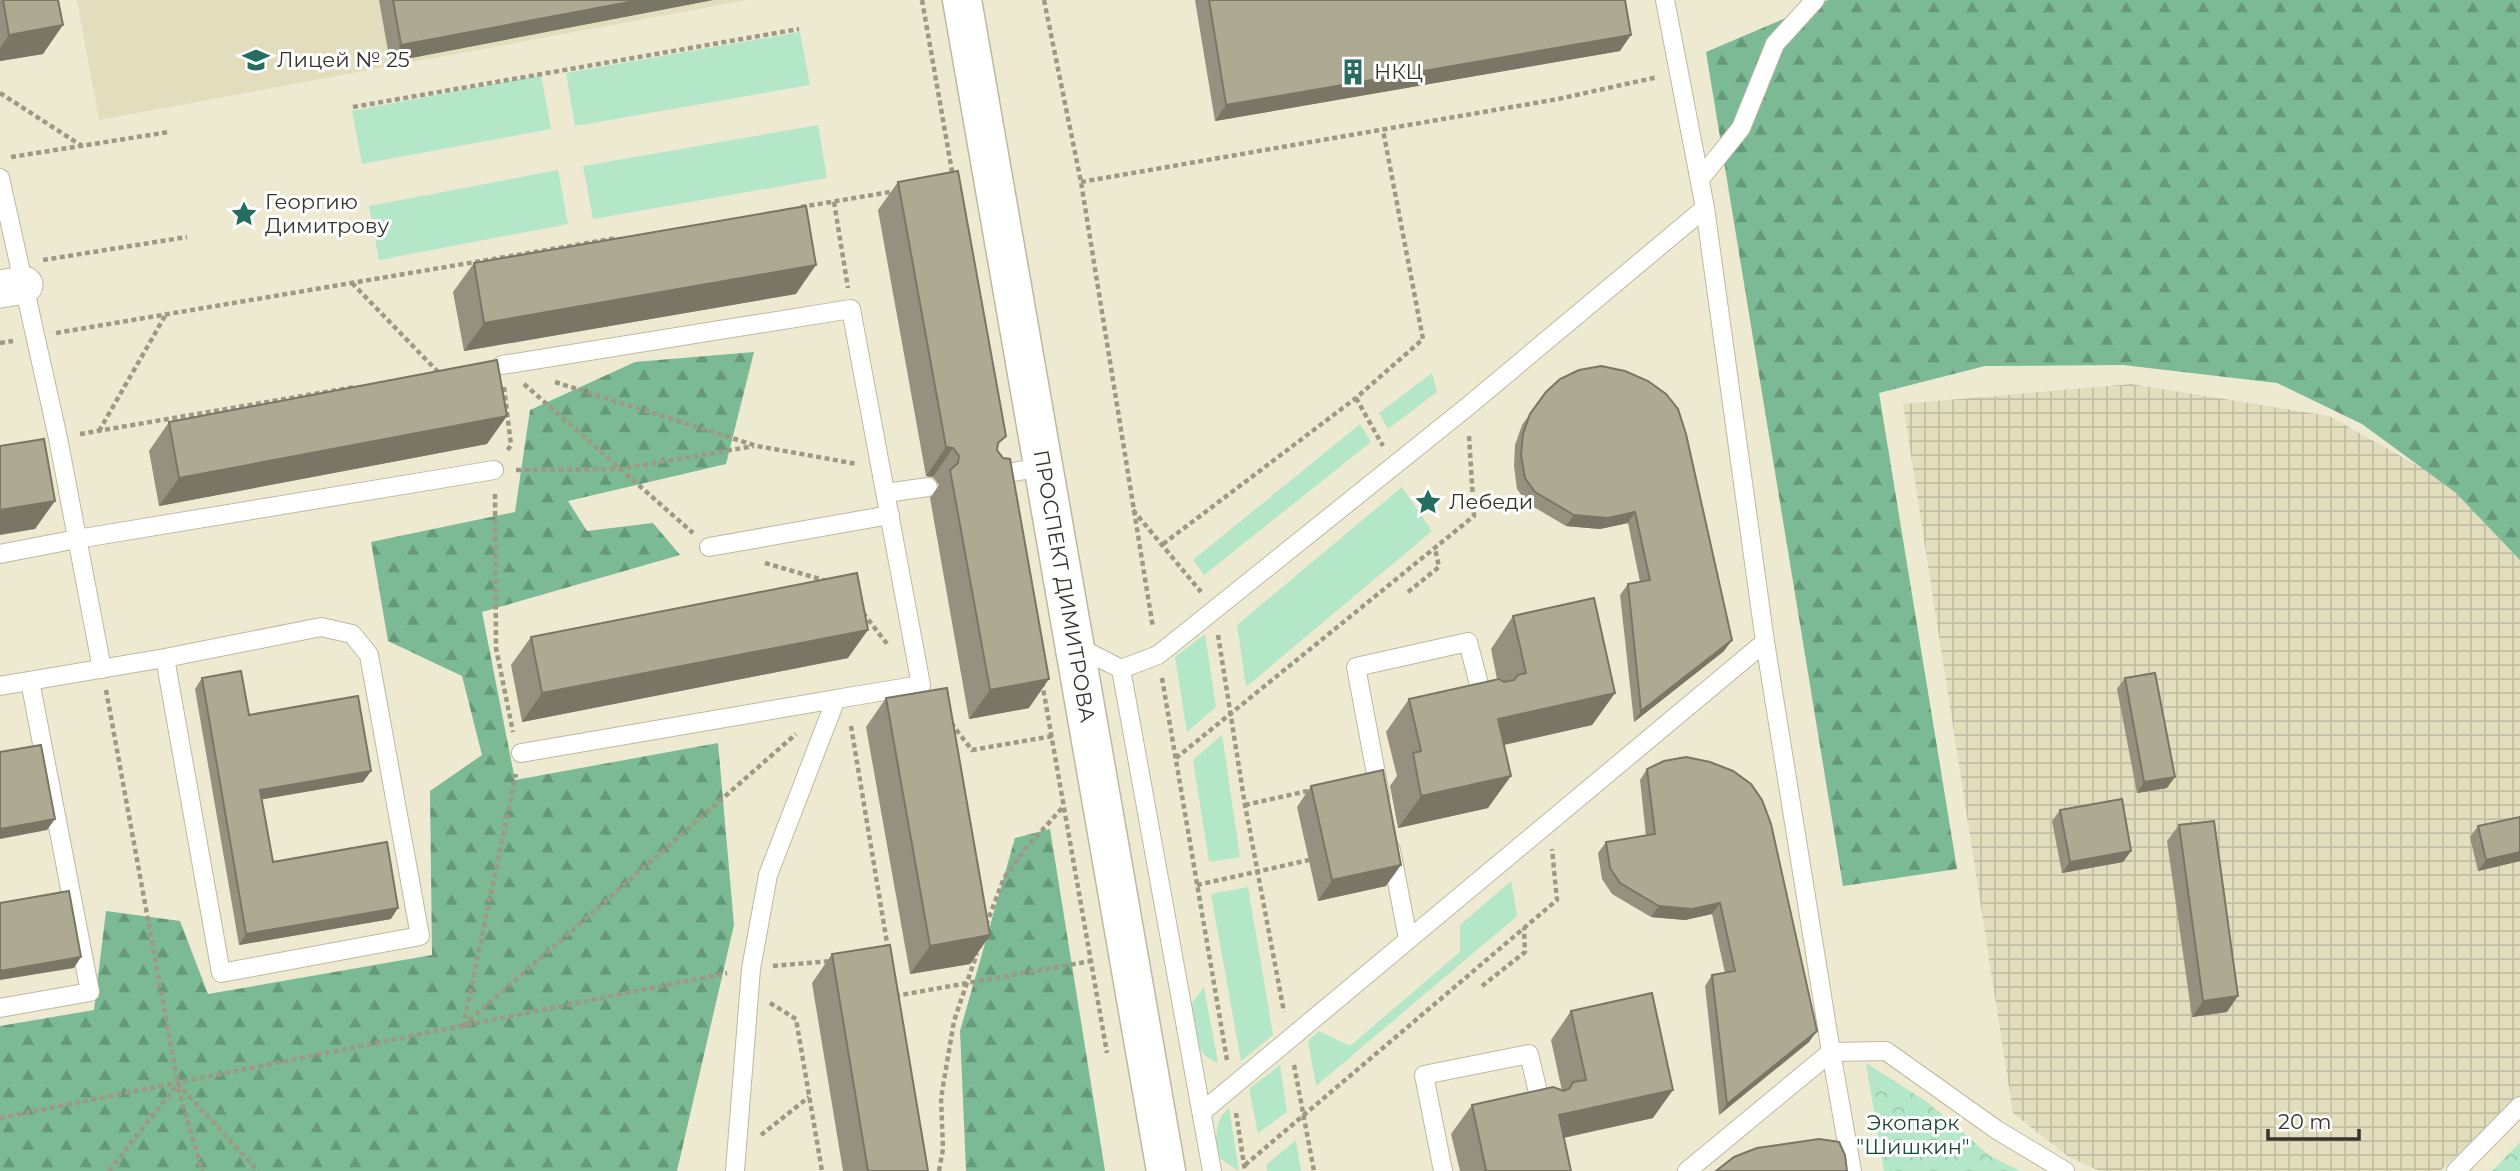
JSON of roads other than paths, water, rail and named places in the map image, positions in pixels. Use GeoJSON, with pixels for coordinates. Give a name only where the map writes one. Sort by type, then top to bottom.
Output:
{"type":"FeatureCollection","features":[{"type":"Feature","properties":{"kind":"main road","name":"ПРОСПЕКТ ДИМИТРОВА"},"geometry":{"type":"LineString","coordinates":[[962,0],[1073,644],[1070,733],[1166,1171]]}},
{"type":"Feature","properties":{"kind":"lane"},"geometry":{"type":"LineString","coordinates":[[1665,0],[1705,208],[1765,642],[1852,1171]]}},
{"type":"Feature","properties":{"kind":"lane"},"geometry":{"type":"LineString","coordinates":[[1700,180],[1741,128],[1775,44],[1815,0]]}},
{"type":"Feature","properties":{"kind":"lane"},"geometry":{"type":"LineString","coordinates":[[0,178],[15,279],[36,337],[102,669]]}},
{"type":"Feature","properties":{"kind":"lane"},"geometry":{"type":"LineString","coordinates":[[1073,644],[1121,669],[1158,655],[1467,407],[1705,208]]}},
{"type":"Feature","properties":{"kind":"lane"},"geometry":{"type":"LineString","coordinates":[[502,365],[851,309],[920,685],[521,753]]}},
{"type":"Feature","properties":{"kind":"lane"},"geometry":{"type":"LineString","coordinates":[[988,476],[1042,467]]}},
{"type":"Feature","properties":{"kind":"lane"},"geometry":{"type":"LineString","coordinates":[[0,554],[494,470]]}},
{"type":"Feature","properties":{"kind":"lane"},"geometry":{"type":"LineString","coordinates":[[886,493],[928,487]]}},
{"type":"Feature","properties":{"kind":"lane"},"geometry":{"type":"LineString","coordinates":[[709,547],[890,515]]}},
{"type":"Feature","properties":{"kind":"lane"},"geometry":{"type":"LineString","coordinates":[[0,686],[165,658],[321,627],[352,634],[369,655],[420,936],[221,973],[165,658]]}},
{"type":"Feature","properties":{"kind":"lane"},"geometry":{"type":"LineString","coordinates":[[1409,939],[1356,667],[1468,642],[1484,704]]}},
{"type":"Feature","properties":{"kind":"lane"},"geometry":{"type":"LineString","coordinates":[[1202,1112],[1765,642]]}},
{"type":"Feature","properties":{"kind":"lane"},"geometry":{"type":"LineString","coordinates":[[1121,669],[1212,1171]]}},
{"type":"Feature","properties":{"kind":"lane"},"geometry":{"type":"LineString","coordinates":[[0,1008],[90,992],[30,681]]}},
{"type":"Feature","properties":{"kind":"lane"},"geometry":{"type":"LineString","coordinates":[[735,1163],[751,969],[768,875],[841,698]]}},
{"type":"Feature","properties":{"kind":"lane"},"geometry":{"type":"LineString","coordinates":[[1687,1171],[1831,1052],[1886,1051],[1997,1130],[2065,1171]]}},
{"type":"Feature","properties":{"kind":"lane"},"geometry":{"type":"LineString","coordinates":[[1443,1171],[1423,1075],[1529,1054],[1542,1109]]}},
{"type":"Feature","properties":{"kind":"lane"},"geometry":{"type":"LineString","coordinates":[[2456,1171],[2520,1107]]}},
{"type":"Feature","properties":{"kind":"place","name":"Лицей № 25"},"geometry":{"type":"Point","coordinates":[256,60]}},
{"type":"Feature","properties":{"kind":"place","name":"НКЦ"},"geometry":{"type":"Point","coordinates":[1353,72]}},
{"type":"Feature","properties":{"kind":"place","name":"Георгию Димитрову"},"geometry":{"type":"Point","coordinates":[244,214]}},
{"type":"Feature","properties":{"kind":"place","name":"Лебеди"},"geometry":{"type":"Point","coordinates":[1428,502]}},
{"type":"Feature","properties":{"kind":"park label","name":"Экопарк \"Шишкин\""},"geometry":{"type":"Point","coordinates":[1913,1135]}}]}
